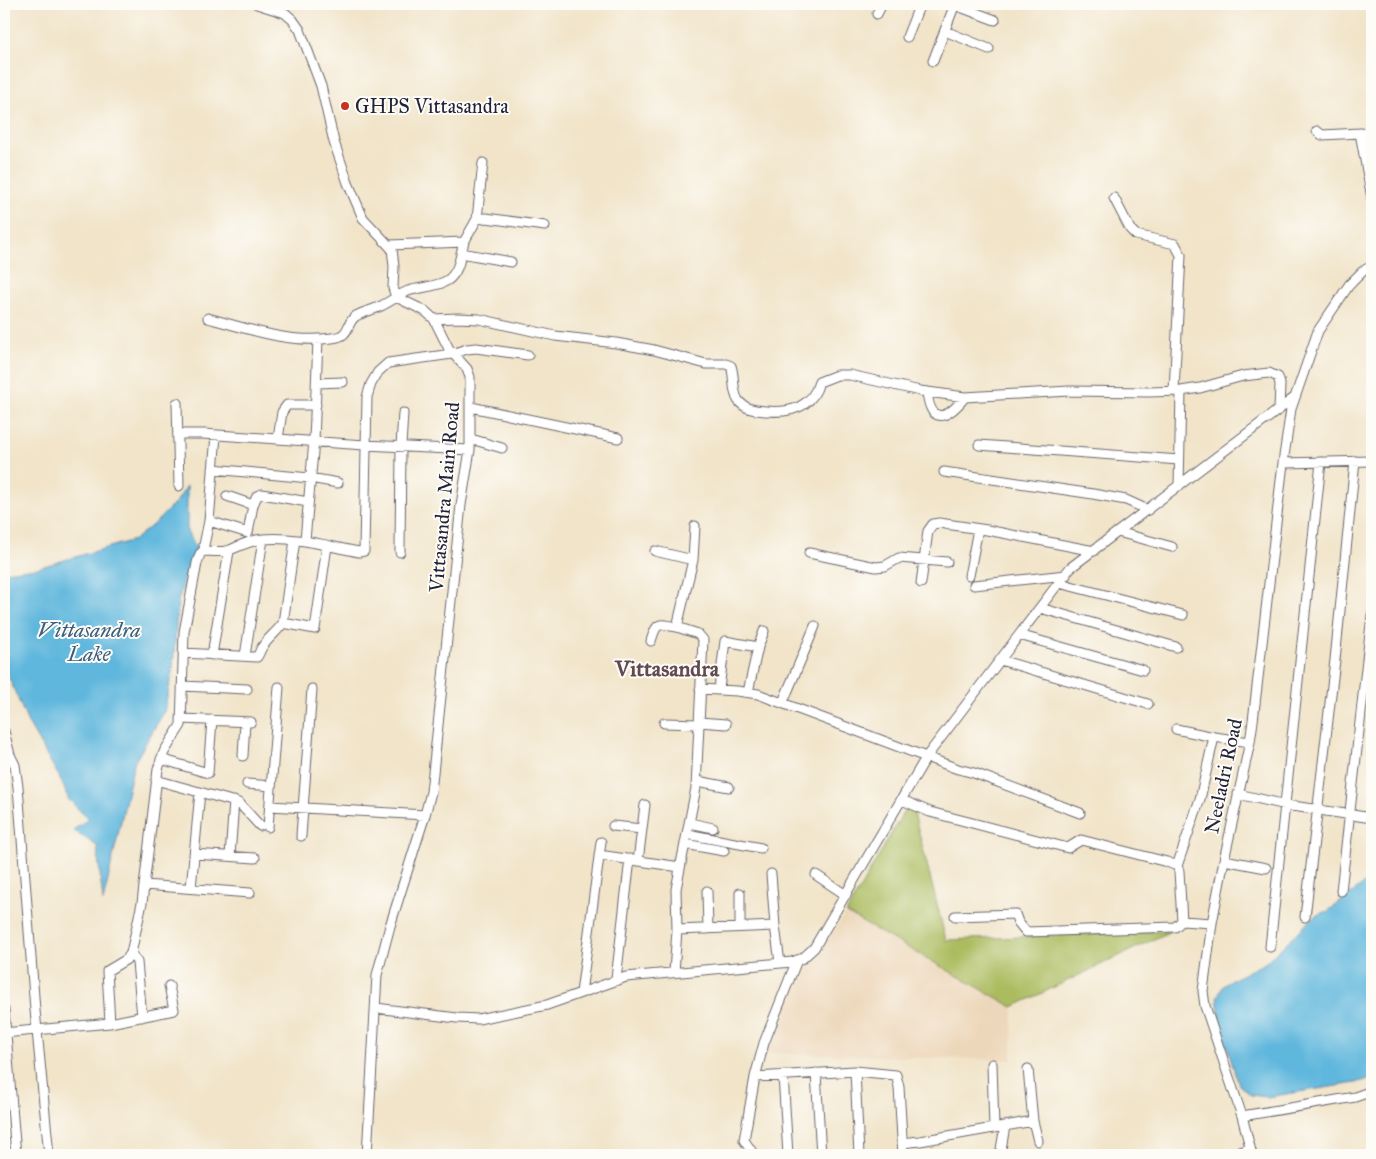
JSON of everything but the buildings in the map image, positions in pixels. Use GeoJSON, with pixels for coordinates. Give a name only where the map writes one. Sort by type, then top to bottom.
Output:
{"type":"FeatureCollection","features":[{"type":"Feature","properties":{"kind":"street"},"geometry":{"type":"LineString","coordinates":[[258,4],[285,13],[300,30],[321,86],[334,142],[348,183],[363,218],[390,245],[394,259],[394,288],[396,297],[425,311],[434,318],[479,319],[555,336],[616,343],[654,350],[706,364],[726,364],[731,366],[734,390],[738,400],[751,410],[792,411],[810,398],[819,382],[837,375],[850,375],[927,392],[966,398],[1069,391],[1178,391],[1200,388],[1243,376],[1269,373],[1278,377],[1280,384],[1279,410]]}},
{"type":"Feature","properties":{"kind":"street"},"geometry":{"type":"LineString","coordinates":[[877,14],[882,4]]}},
{"type":"Feature","properties":{"kind":"street"},"geometry":{"type":"LineString","coordinates":[[906,37],[920,4]]}},
{"type":"Feature","properties":{"kind":"street"},"geometry":{"type":"LineString","coordinates":[[933,61],[955,4],[994,20]]}},
{"type":"Feature","properties":{"kind":"street"},"geometry":{"type":"LineString","coordinates":[[945,31],[989,49]]}},
{"type":"Feature","properties":{"kind":"street"},"geometry":{"type":"LineString","coordinates":[[1317,131],[1322,135],[1360,133],[1372,135]]}},
{"type":"Feature","properties":{"kind":"street"},"geometry":{"type":"LineString","coordinates":[[1360,133],[1372,198]]}},
{"type":"Feature","properties":{"kind":"street"},"geometry":{"type":"LineString","coordinates":[[208,318],[299,340],[340,336],[346,332],[356,316],[382,306],[396,297],[415,289],[446,281],[454,274],[464,242],[477,219],[483,163]]}},
{"type":"Feature","properties":{"kind":"street"},"geometry":{"type":"LineString","coordinates":[[1114,198],[1130,229],[1136,235],[1175,244],[1181,255],[1178,391],[1179,486]]}},
{"type":"Feature","properties":{"kind":"street"},"geometry":{"type":"LineString","coordinates":[[477,219],[486,218],[545,226]]}},
{"type":"Feature","properties":{"kind":"street"},"geometry":{"type":"LineString","coordinates":[[390,245],[464,242]]}},
{"type":"Feature","properties":{"kind":"street"},"geometry":{"type":"LineString","coordinates":[[461,253],[512,262]]}},
{"type":"Feature","properties":{"kind":"street","name":"Neeladri Road"},"geometry":{"type":"LineString","coordinates":[[1251,1152],[1242,1116],[1209,1018],[1204,997],[1207,959],[1224,860],[1250,742],[1283,463],[1294,398],[1316,335],[1322,324],[1354,280],[1363,271],[1372,266]]}},
{"type":"Feature","properties":{"kind":"street","name":"Vittasandra Main Road"},"geometry":{"type":"LineString","coordinates":[[367,1155],[379,966],[425,815],[432,784],[461,505],[471,439],[472,407],[469,373],[452,354],[434,318]]}},
{"type":"Feature","properties":{"kind":"street"},"geometry":{"type":"LineString","coordinates":[[305,540],[314,441],[318,339]]}},
{"type":"Feature","properties":{"kind":"street"},"geometry":{"type":"LineString","coordinates":[[110,1023],[107,971],[121,963],[131,953],[135,936],[144,884],[156,780],[162,759],[178,730],[181,719],[184,626],[200,554],[203,551],[228,551],[246,542],[263,538],[305,540],[359,552],[364,551],[367,397],[370,384],[378,372],[388,363],[452,354],[476,348],[528,356]]}},
{"type":"Feature","properties":{"kind":"street"},"geometry":{"type":"LineString","coordinates":[[317,383],[343,382]]}},
{"type":"Feature","properties":{"kind":"street"},"geometry":{"type":"LineString","coordinates":[[927,392],[930,409],[938,416],[945,416],[966,398]]}},
{"type":"Feature","properties":{"kind":"street"},"geometry":{"type":"LineString","coordinates":[[376,1008],[478,1019],[534,1009],[616,979],[780,963],[803,958],[814,948],[927,756],[1070,568],[1294,398]]}},
{"type":"Feature","properties":{"kind":"street"},"geometry":{"type":"LineString","coordinates":[[177,403],[179,486]]}},
{"type":"Feature","properties":{"kind":"street"},"geometry":{"type":"LineString","coordinates":[[278,439],[282,412],[287,405],[316,405]]}},
{"type":"Feature","properties":{"kind":"street"},"geometry":{"type":"LineString","coordinates":[[472,407],[618,438]]}},
{"type":"Feature","properties":{"kind":"street"},"geometry":{"type":"LineString","coordinates":[[400,552],[403,413]]}},
{"type":"Feature","properties":{"kind":"street"},"geometry":{"type":"LineString","coordinates":[[178,434],[470,450]]}},
{"type":"Feature","properties":{"kind":"street"},"geometry":{"type":"LineString","coordinates":[[204,546],[209,521],[216,435]]}},
{"type":"Feature","properties":{"kind":"street"},"geometry":{"type":"LineString","coordinates":[[471,439],[502,448]]}},
{"type":"Feature","properties":{"kind":"street"},"geometry":{"type":"LineString","coordinates":[[979,445],[1179,460]]}},
{"type":"Feature","properties":{"kind":"street"},"geometry":{"type":"LineString","coordinates":[[1305,917],[1355,461]]}},
{"type":"Feature","properties":{"kind":"street"},"geometry":{"type":"LineString","coordinates":[[1283,463],[1372,461]]}},
{"type":"Feature","properties":{"kind":"street"},"geometry":{"type":"LineString","coordinates":[[1270,947],[1321,462]]}},
{"type":"Feature","properties":{"kind":"street"},"geometry":{"type":"LineString","coordinates":[[213,469],[310,478],[338,483]]}},
{"type":"Feature","properties":{"kind":"street"},"geometry":{"type":"LineString","coordinates":[[944,472],[1126,500],[1148,510]]}},
{"type":"Feature","properties":{"kind":"street"},"geometry":{"type":"LineString","coordinates":[[209,521],[248,533],[253,505],[257,496],[262,494],[308,502]]}},
{"type":"Feature","properties":{"kind":"street"},"geometry":{"type":"LineString","coordinates":[[227,496],[253,505]]}},
{"type":"Feature","properties":{"kind":"street"},"geometry":{"type":"LineString","coordinates":[[921,583],[928,531],[933,524],[939,523],[978,529],[1094,551]]}},
{"type":"Feature","properties":{"kind":"street"},"geometry":{"type":"LineString","coordinates":[[677,627],[693,560],[695,526]]}},
{"type":"Feature","properties":{"kind":"street"},"geometry":{"type":"LineString","coordinates":[[969,576],[978,529]]}},
{"type":"Feature","properties":{"kind":"street"},"geometry":{"type":"LineString","coordinates":[[1118,532],[1172,547]]}},
{"type":"Feature","properties":{"kind":"street"},"geometry":{"type":"LineString","coordinates":[[245,656],[263,538]]}},
{"type":"Feature","properties":{"kind":"street"},"geometry":{"type":"LineString","coordinates":[[184,653],[259,656],[263,645],[278,631],[283,623],[295,540]]}},
{"type":"Feature","properties":{"kind":"street"},"geometry":{"type":"LineString","coordinates":[[283,623],[315,629],[327,546]]}},
{"type":"Feature","properties":{"kind":"street"},"geometry":{"type":"LineString","coordinates":[[212,655],[228,551]]}},
{"type":"Feature","properties":{"kind":"street"},"geometry":{"type":"LineString","coordinates":[[655,551],[693,560]]}},
{"type":"Feature","properties":{"kind":"street"},"geometry":{"type":"LineString","coordinates":[[809,553],[876,568],[885,566],[899,558],[947,562]]}},
{"type":"Feature","properties":{"kind":"street"},"geometry":{"type":"LineString","coordinates":[[974,585],[1066,574]]}},
{"type":"Feature","properties":{"kind":"street"},"geometry":{"type":"LineString","coordinates":[[1059,583],[1183,615]]}},
{"type":"Feature","properties":{"kind":"street"},"geometry":{"type":"LineString","coordinates":[[1040,608],[1176,647]]}},
{"type":"Feature","properties":{"kind":"street"},"geometry":{"type":"LineString","coordinates":[[1341,891],[1372,616]]}},
{"type":"Feature","properties":{"kind":"street"},"geometry":{"type":"LineString","coordinates":[[651,641],[654,630],[657,625],[661,624],[698,634],[703,640],[697,781],[676,889],[674,972]]}},
{"type":"Feature","properties":{"kind":"street"},"geometry":{"type":"LineString","coordinates":[[783,702],[815,626]]}},
{"type":"Feature","properties":{"kind":"street"},"geometry":{"type":"LineString","coordinates":[[748,692],[758,647],[764,631]]}},
{"type":"Feature","properties":{"kind":"street"},"geometry":{"type":"LineString","coordinates":[[1019,635],[1142,670]]}},
{"type":"Feature","properties":{"kind":"street"},"geometry":{"type":"LineString","coordinates":[[719,689],[725,640],[758,647]]}},
{"type":"Feature","properties":{"kind":"street"},"geometry":{"type":"LineString","coordinates":[[1000,660],[1148,704]]}},
{"type":"Feature","properties":{"kind":"street"},"geometry":{"type":"LineString","coordinates":[[182,686],[247,689]]}},
{"type":"Feature","properties":{"kind":"street"},"geometry":{"type":"LineString","coordinates":[[156,780],[239,803],[264,827],[270,806],[279,687]]}},
{"type":"Feature","properties":{"kind":"street"},"geometry":{"type":"LineString","coordinates":[[700,688],[748,692],[783,702],[1080,813]]}},
{"type":"Feature","properties":{"kind":"street"},"geometry":{"type":"LineString","coordinates":[[301,836],[312,689]]}},
{"type":"Feature","properties":{"kind":"street"},"geometry":{"type":"LineString","coordinates":[[181,719],[248,722],[243,756]]}},
{"type":"Feature","properties":{"kind":"street"},"geometry":{"type":"LineString","coordinates":[[162,759],[208,772],[212,720]]}},
{"type":"Feature","properties":{"kind":"street"},"geometry":{"type":"LineString","coordinates":[[664,723],[726,724]]}},
{"type":"Feature","properties":{"kind":"street"},"geometry":{"type":"LineString","coordinates":[[1176,729],[1214,738],[1250,742]]}},
{"type":"Feature","properties":{"kind":"street"},"geometry":{"type":"LineString","coordinates":[[4,732],[7,756],[15,765],[18,787],[49,1155]]}},
{"type":"Feature","properties":{"kind":"street"},"geometry":{"type":"LineString","coordinates":[[1182,921],[1180,879],[1177,866],[1200,799],[1214,738]]}},
{"type":"Feature","properties":{"kind":"street"},"geometry":{"type":"LineString","coordinates":[[697,781],[729,787]]}},
{"type":"Feature","properties":{"kind":"street"},"geometry":{"type":"LineString","coordinates":[[247,784],[271,786]]}},
{"type":"Feature","properties":{"kind":"street"},"geometry":{"type":"LineString","coordinates":[[191,888],[200,792]]}},
{"type":"Feature","properties":{"kind":"street"},"geometry":{"type":"LineString","coordinates":[[1238,794],[1286,805],[1372,818]]}},
{"type":"Feature","properties":{"kind":"street"},"geometry":{"type":"LineString","coordinates":[[902,800],[930,812],[1068,848],[1081,840],[1177,866]]}},
{"type":"Feature","properties":{"kind":"street"},"geometry":{"type":"LineString","coordinates":[[230,856],[234,801]]}},
{"type":"Feature","properties":{"kind":"street"},"geometry":{"type":"LineString","coordinates":[[616,979],[634,860],[642,829],[645,805]]}},
{"type":"Feature","properties":{"kind":"street"},"geometry":{"type":"LineString","coordinates":[[270,806],[425,815]]}},
{"type":"Feature","properties":{"kind":"street"},"geometry":{"type":"LineString","coordinates":[[690,822],[712,828]]}},
{"type":"Feature","properties":{"kind":"street"},"geometry":{"type":"LineString","coordinates":[[613,826],[642,829]]}},
{"type":"Feature","properties":{"kind":"street"},"geometry":{"type":"LineString","coordinates":[[688,834],[761,848]]}},
{"type":"Feature","properties":{"kind":"street"},"geometry":{"type":"LineString","coordinates":[[581,993],[601,842]]}},
{"type":"Feature","properties":{"kind":"street"},"geometry":{"type":"LineString","coordinates":[[685,844],[724,851]]}},
{"type":"Feature","properties":{"kind":"street"},"geometry":{"type":"LineString","coordinates":[[194,854],[255,858]]}},
{"type":"Feature","properties":{"kind":"street"},"geometry":{"type":"LineString","coordinates":[[599,855],[680,867]]}},
{"type":"Feature","properties":{"kind":"street"},"geometry":{"type":"LineString","coordinates":[[1224,860],[1266,868]]}},
{"type":"Feature","properties":{"kind":"street"},"geometry":{"type":"LineString","coordinates":[[771,874],[780,963]]}},
{"type":"Feature","properties":{"kind":"street"},"geometry":{"type":"LineString","coordinates":[[816,875],[846,895]]}},
{"type":"Feature","properties":{"kind":"street"},"geometry":{"type":"LineString","coordinates":[[144,884],[250,893]]}},
{"type":"Feature","properties":{"kind":"street"},"geometry":{"type":"LineString","coordinates":[[707,891],[708,929]]}},
{"type":"Feature","properties":{"kind":"street"},"geometry":{"type":"LineString","coordinates":[[740,893],[740,927]]}},
{"type":"Feature","properties":{"kind":"street"},"geometry":{"type":"LineString","coordinates":[[955,916],[1015,914],[1018,922],[1026,932],[1175,927],[1182,921],[1212,923]]}},
{"type":"Feature","properties":{"kind":"street"},"geometry":{"type":"LineString","coordinates":[[676,930],[775,926]]}},
{"type":"Feature","properties":{"kind":"street"},"geometry":{"type":"LineString","coordinates":[[131,953],[137,962],[142,1017]]}},
{"type":"Feature","properties":{"kind":"street"},"geometry":{"type":"LineString","coordinates":[[754,1155],[744,1140],[744,1130],[755,1077],[764,1043],[797,960]]}},
{"type":"Feature","properties":{"kind":"street"},"geometry":{"type":"LineString","coordinates":[[5,1033],[110,1023],[174,1010],[170,986]]}},
{"type":"Feature","properties":{"kind":"street"},"geometry":{"type":"LineString","coordinates":[[4,1010],[16,1155]]}},
{"type":"Feature","properties":{"kind":"street"},"geometry":{"type":"LineString","coordinates":[[992,1064],[994,1128]]}},
{"type":"Feature","properties":{"kind":"street"},"geometry":{"type":"LineString","coordinates":[[1028,1070],[1032,1121],[1038,1141]]}},
{"type":"Feature","properties":{"kind":"street"},"geometry":{"type":"LineString","coordinates":[[755,1077],[783,1074],[855,1072],[896,1075],[899,1087],[903,1155]]}},
{"type":"Feature","properties":{"kind":"street"},"geometry":{"type":"LineString","coordinates":[[855,1072],[859,1155]]}},
{"type":"Feature","properties":{"kind":"street"},"geometry":{"type":"LineString","coordinates":[[816,1073],[821,1155]]}},
{"type":"Feature","properties":{"kind":"street"},"geometry":{"type":"LineString","coordinates":[[783,1074],[788,1155]]}},
{"type":"Feature","properties":{"kind":"street"},"geometry":{"type":"LineString","coordinates":[[1242,1116],[1355,1097],[1372,1091]]}},
{"type":"Feature","properties":{"kind":"street"},"geometry":{"type":"LineString","coordinates":[[902,1142],[920,1141],[1032,1121]]}},
{"type":"Feature","properties":{"kind":"street"},"geometry":{"type":"LineString","coordinates":[[1000,1155],[1005,1126]]}},
{"type":"Feature","properties":{"kind":"street"},"geometry":{"type":"LineString","coordinates":[[1229,1155],[1251,1152]]}},
{"type":"Feature","properties":{"kind":"shaded area"},"geometry":{"type":"Polygon","coordinates":[[[846,913],[1013,1007],[1012,1060],[765,1053],[801,969],[815,961],[846,913]]]}},
{"type":"Feature","properties":{"kind":"green space"},"geometry":{"type":"Polygon","coordinates":[[[907,806],[913,809],[946,940],[1171,931],[1013,1007],[846,913],[907,806]]]}},
{"type":"Feature","properties":{"kind":"water","name":"Vittasandra Lake"},"geometry":{"type":"Polygon","coordinates":[[[187,486],[187,531],[198,550],[190,562],[178,601],[173,668],[164,712],[134,763],[103,902],[97,846],[73,830],[88,819],[69,800],[60,778],[29,725],[4,666],[4,572],[37,568],[134,540],[155,523],[177,501],[187,486]]]}},
{"type":"Feature","properties":{"kind":"water"},"geometry":{"type":"Polygon","coordinates":[[[1372,878],[1372,1078],[1356,1083],[1267,1097],[1251,1095],[1239,1085],[1221,1027],[1217,997],[1225,983],[1265,963],[1315,916],[1328,911],[1372,878]]]}},
{"type":"Feature","properties":{"kind":"place","name":"GHPS Vittasandra"},"geometry":{"type":"Point","coordinates":[345,106]}},
{"type":"Feature","properties":{"kind":"district","name":"Vittasandra"},"geometry":{"type":"Point","coordinates":[667,668]}}]}
